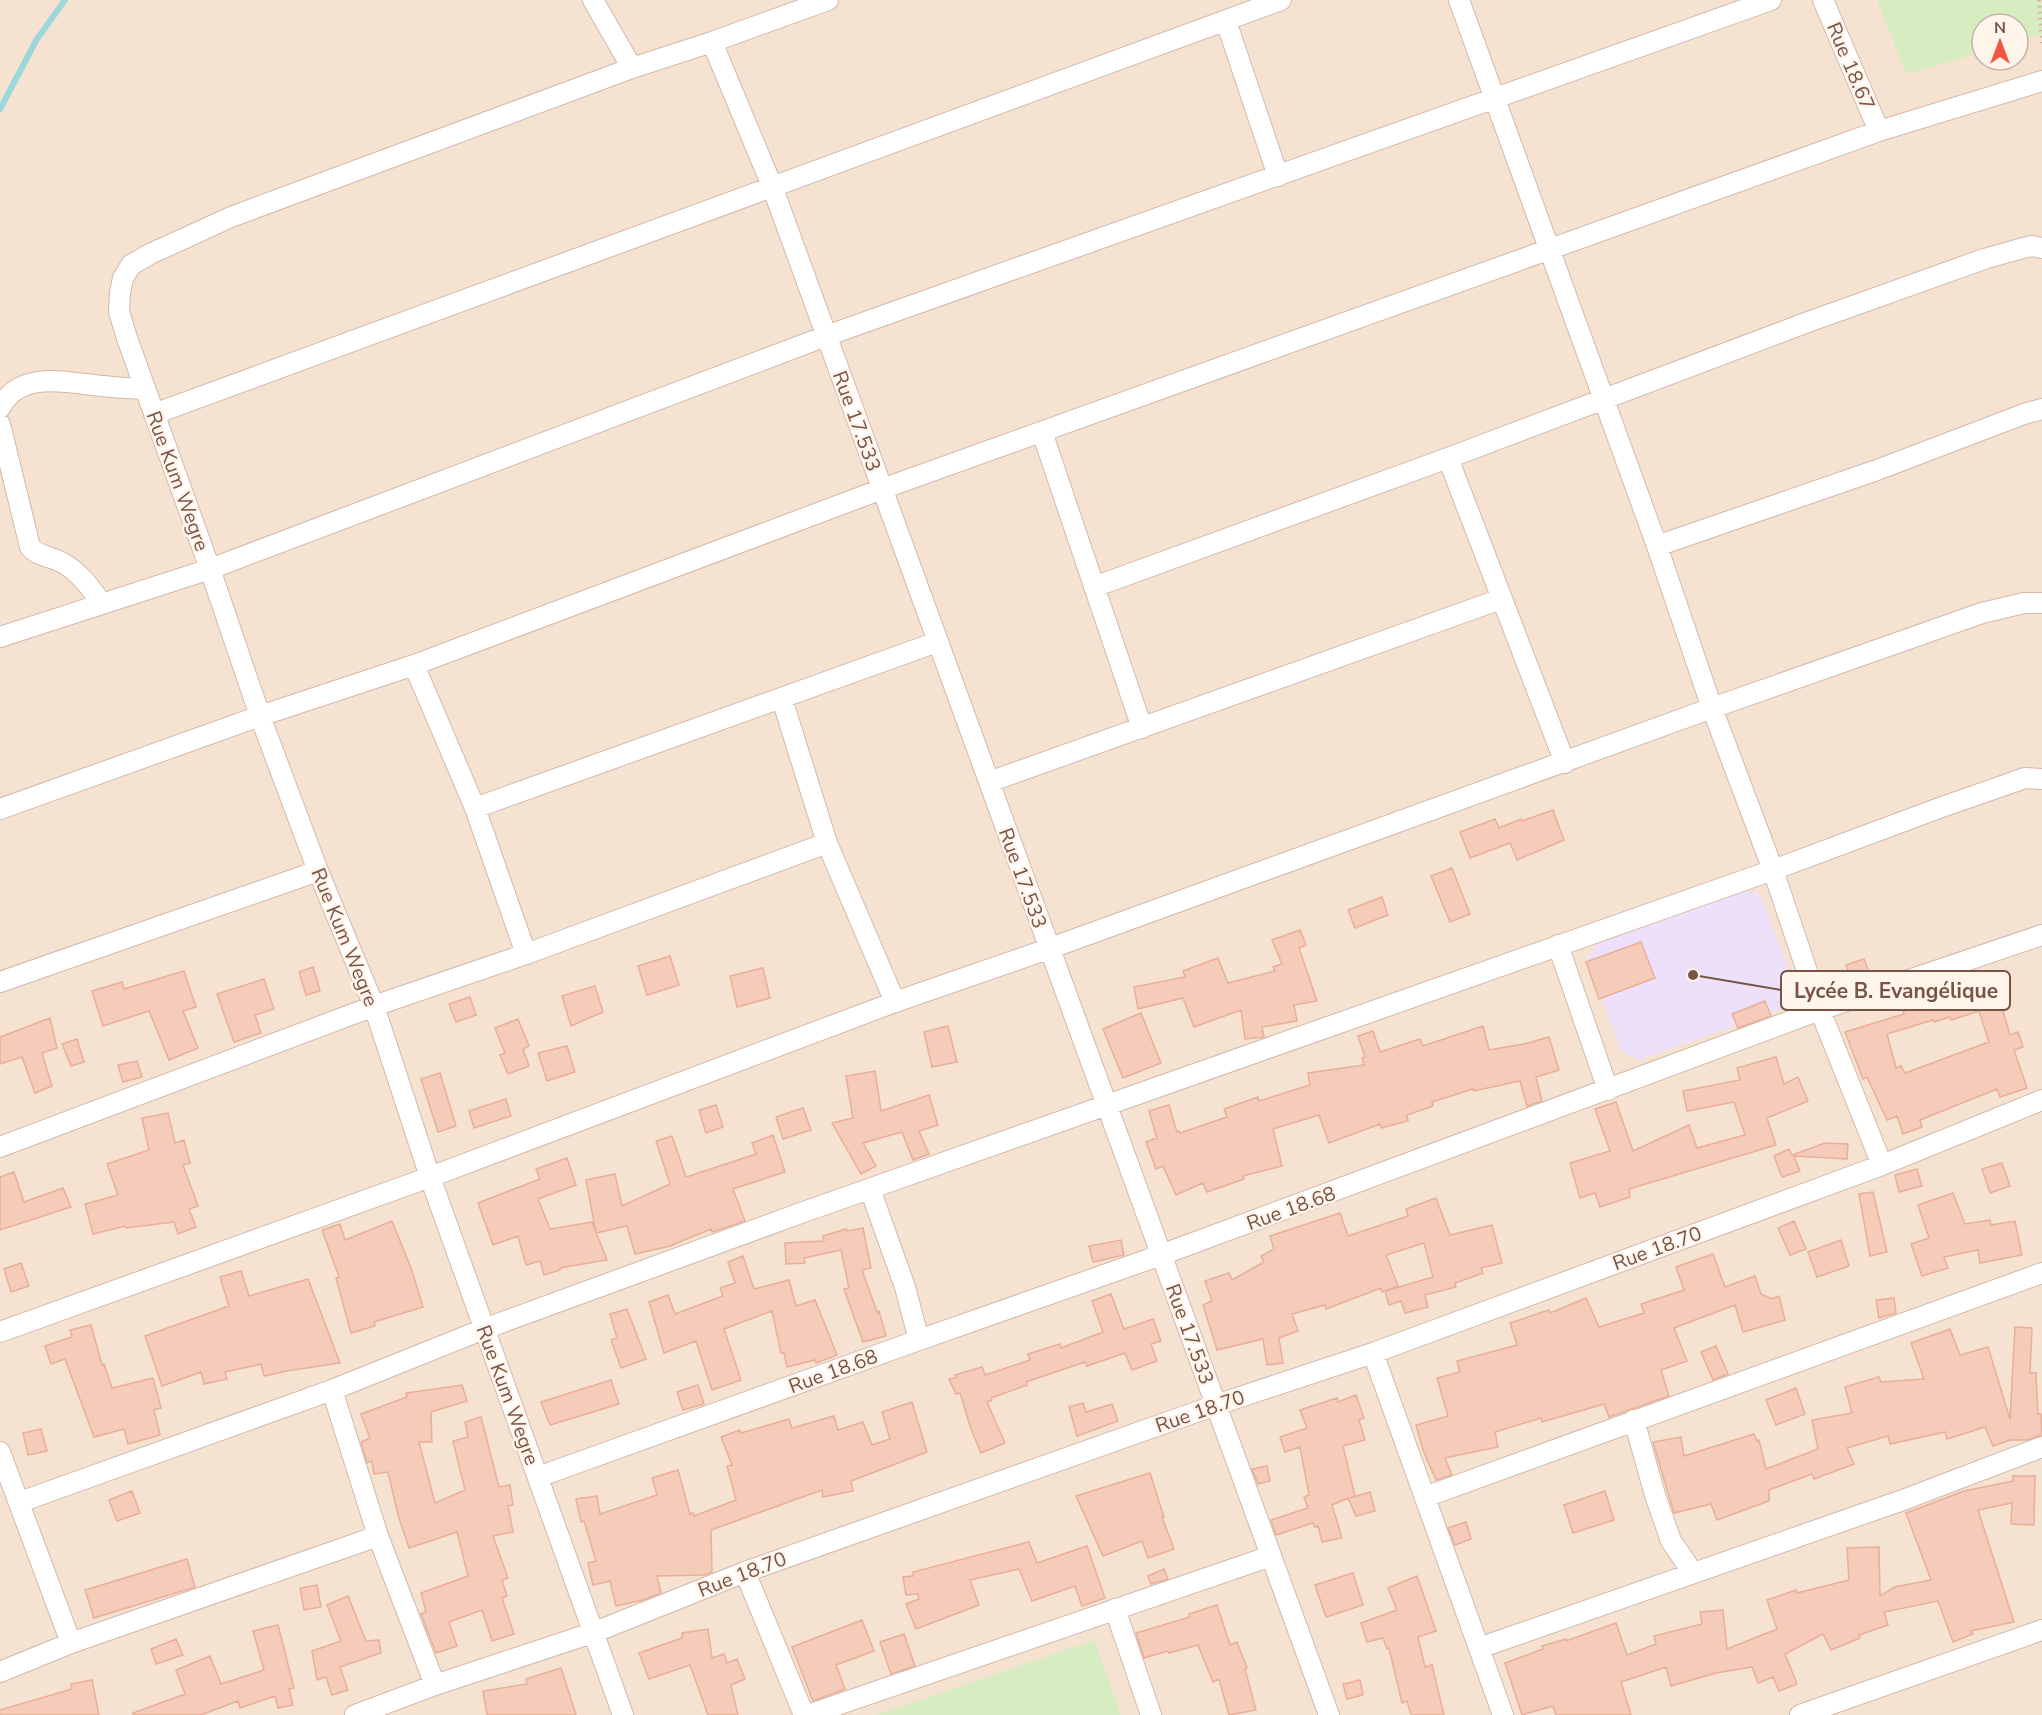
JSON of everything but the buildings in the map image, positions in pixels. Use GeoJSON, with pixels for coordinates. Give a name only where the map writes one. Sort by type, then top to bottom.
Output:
{"type":"FeatureCollection","features":[{"type":"Feature","properties":{"kind":"street"},"geometry":{"type":"LineString","coordinates":[[593,0],[632,68]]}},
{"type":"Feature","properties":{"kind":"street","name":"Rue Kum Wegre"},"geometry":{"type":"LineString","coordinates":[[623,1715],[430,1177],[374,1006],[318,871],[260,716],[119,312],[120,293],[123,278],[131,265],[231,217],[632,68],[828,0]]}},
{"type":"Feature","properties":{"kind":"street"},"geometry":{"type":"LineString","coordinates":[[154,414],[1281,0]]}},
{"type":"Feature","properties":{"kind":"street"},"geometry":{"type":"LineString","coordinates":[[1459,0],[1657,546],[1712,708],[1773,870],[1820,1010],[1882,1165]]}},
{"type":"Feature","properties":{"kind":"street"},"geometry":{"type":"LineString","coordinates":[[0,637],[210,569],[826,336],[1771,0]]}},
{"type":"Feature","properties":{"kind":"street","name":"Rue 18.67"},"geometry":{"type":"LineString","coordinates":[[1823,0],[1879,131]]}},
{"type":"Feature","properties":{"kind":"street"},"geometry":{"type":"LineString","coordinates":[[1226,21],[1278,176]]}},
{"type":"Feature","properties":{"kind":"street","name":"Rue 17.533"},"geometry":{"type":"LineString","coordinates":[[712,42],[772,186],[1048,949],[1329,1715]]}},
{"type":"Feature","properties":{"kind":"street"},"geometry":{"type":"LineString","coordinates":[[0,809],[260,716],[414,664],[882,489],[1879,131],[2042,81]]}},
{"type":"Feature","properties":{"kind":"street"},"geometry":{"type":"LineString","coordinates":[[1094,587],[1984,259],[2032,246],[2042,248]]}},
{"type":"Feature","properties":{"kind":"street"},"geometry":{"type":"LineString","coordinates":[[0,408],[5,399],[26,385],[53,379],[145,389]]}},
{"type":"Feature","properties":{"kind":"street"},"geometry":{"type":"LineString","coordinates":[[1657,546],[1877,470],[2042,409]]}},
{"type":"Feature","properties":{"kind":"street"},"geometry":{"type":"LineString","coordinates":[[0,424],[30,546],[38,553],[66,565],[89,586],[102,604]]}},
{"type":"Feature","properties":{"kind":"street"},"geometry":{"type":"LineString","coordinates":[[1042,432],[1142,728]]}},
{"type":"Feature","properties":{"kind":"street"},"geometry":{"type":"LineString","coordinates":[[1448,458],[1565,763]]}},
{"type":"Feature","properties":{"kind":"street"},"geometry":{"type":"LineString","coordinates":[[989,782],[1501,599]]}},
{"type":"Feature","properties":{"kind":"street"},"geometry":{"type":"LineString","coordinates":[[0,1332],[430,1177],[895,1002],[1565,763],[1712,708],[1982,613],[2024,603],[2042,603]]}},
{"type":"Feature","properties":{"kind":"street"},"geometry":{"type":"LineString","coordinates":[[475,808],[938,642]]}},
{"type":"Feature","properties":{"kind":"street"},"geometry":{"type":"LineString","coordinates":[[414,664],[475,808],[526,954]]}},
{"type":"Feature","properties":{"kind":"street"},"geometry":{"type":"LineString","coordinates":[[782,699],[826,843],[895,1002]]}},
{"type":"Feature","properties":{"kind":"street"},"geometry":{"type":"LineString","coordinates":[[20,1502],[332,1390],[484,1329],[870,1189],[1773,870],[2004,785],[2025,778],[2042,779]]}},
{"type":"Feature","properties":{"kind":"street"},"geometry":{"type":"LineString","coordinates":[[0,1147],[374,1006],[526,954],[826,843]]}},
{"type":"Feature","properties":{"kind":"street"},"geometry":{"type":"LineString","coordinates":[[0,982],[318,871]]}},
{"type":"Feature","properties":{"kind":"street","name":"Rue 18.68"},"geometry":{"type":"LineString","coordinates":[[538,1477],[1161,1256],[1820,1010],[2042,935]]}},
{"type":"Feature","properties":{"kind":"street"},"geometry":{"type":"LineString","coordinates":[[1558,945],[1608,1090]]}},
{"type":"Feature","properties":{"kind":"street","name":"Rue 18.70"},"geometry":{"type":"LineString","coordinates":[[355,1715],[435,1685],[595,1632],[745,1572],[1216,1405],[1373,1353],[1882,1165],[2042,1100]]}},
{"type":"Feature","properties":{"kind":"street"},"geometry":{"type":"LineString","coordinates":[[870,1189],[905,1287],[919,1340]]}},
{"type":"Feature","properties":{"kind":"street"},"geometry":{"type":"LineString","coordinates":[[1425,1497],[2042,1273]]}},
{"type":"Feature","properties":{"kind":"street"},"geometry":{"type":"LineString","coordinates":[[1373,1353],[1503,1715]]}},
{"type":"Feature","properties":{"kind":"street"},"geometry":{"type":"LineString","coordinates":[[332,1390],[378,1536],[435,1685]]}},
{"type":"Feature","properties":{"kind":"street"},"geometry":{"type":"LineString","coordinates":[[1634,1420],[1655,1495],[1671,1541],[1693,1573]]}},
{"type":"Feature","properties":{"kind":"street"},"geometry":{"type":"LineString","coordinates":[[1479,1648],[1914,1496],[2042,1447]]}},
{"type":"Feature","properties":{"kind":"street"},"geometry":{"type":"LineString","coordinates":[[0,1452],[71,1643]]}},
{"type":"Feature","properties":{"kind":"street"},"geometry":{"type":"LineString","coordinates":[[0,1672],[71,1643],[378,1536]]}},
{"type":"Feature","properties":{"kind":"street"},"geometry":{"type":"LineString","coordinates":[[745,1572],[806,1715],[1270,1556]]}},
{"type":"Feature","properties":{"kind":"street"},"geometry":{"type":"LineString","coordinates":[[1115,1610],[1151,1715]]}},
{"type":"Feature","properties":{"kind":"street"},"geometry":{"type":"LineString","coordinates":[[1800,1715],[2042,1630]]}},
{"type":"Feature","properties":{"kind":"path"},"geometry":{"type":"LineString","coordinates":[[2039,0],[2042,43]]}},
{"type":"Feature","properties":{"kind":"shaded area"},"geometry":{"type":"Polygon","coordinates":[[[0,0],[2042,0],[2042,1715],[0,1715],[0,0]]]}},
{"type":"Feature","properties":{"kind":"shaded area"},"geometry":{"type":"Polygon","coordinates":[[[1748,890],[1760,894],[1797,992],[1790,1006],[1639,1060],[1622,1052],[1587,959],[1596,945],[1748,890]]]}},
{"type":"Feature","properties":{"kind":"green space"},"geometry":{"type":"Polygon","coordinates":[[[1877,0],[2042,0],[2042,34],[2030,38],[2030,12],[1970,12],[1970,55],[1906,74],[1877,0]]]}},
{"type":"Feature","properties":{"kind":"green space"},"geometry":{"type":"Polygon","coordinates":[[[1094,1640],[1121,1715],[877,1715],[1094,1640]]]}},
{"type":"Feature","properties":{"kind":"waterway"},"geometry":{"type":"LineString","coordinates":[[0,109],[37,39],[65,0]]}},
{"type":"Feature","properties":{"kind":"place","name":"Lycée B. Evangélique"},"geometry":{"type":"Point","coordinates":[1693,975]}}]}
